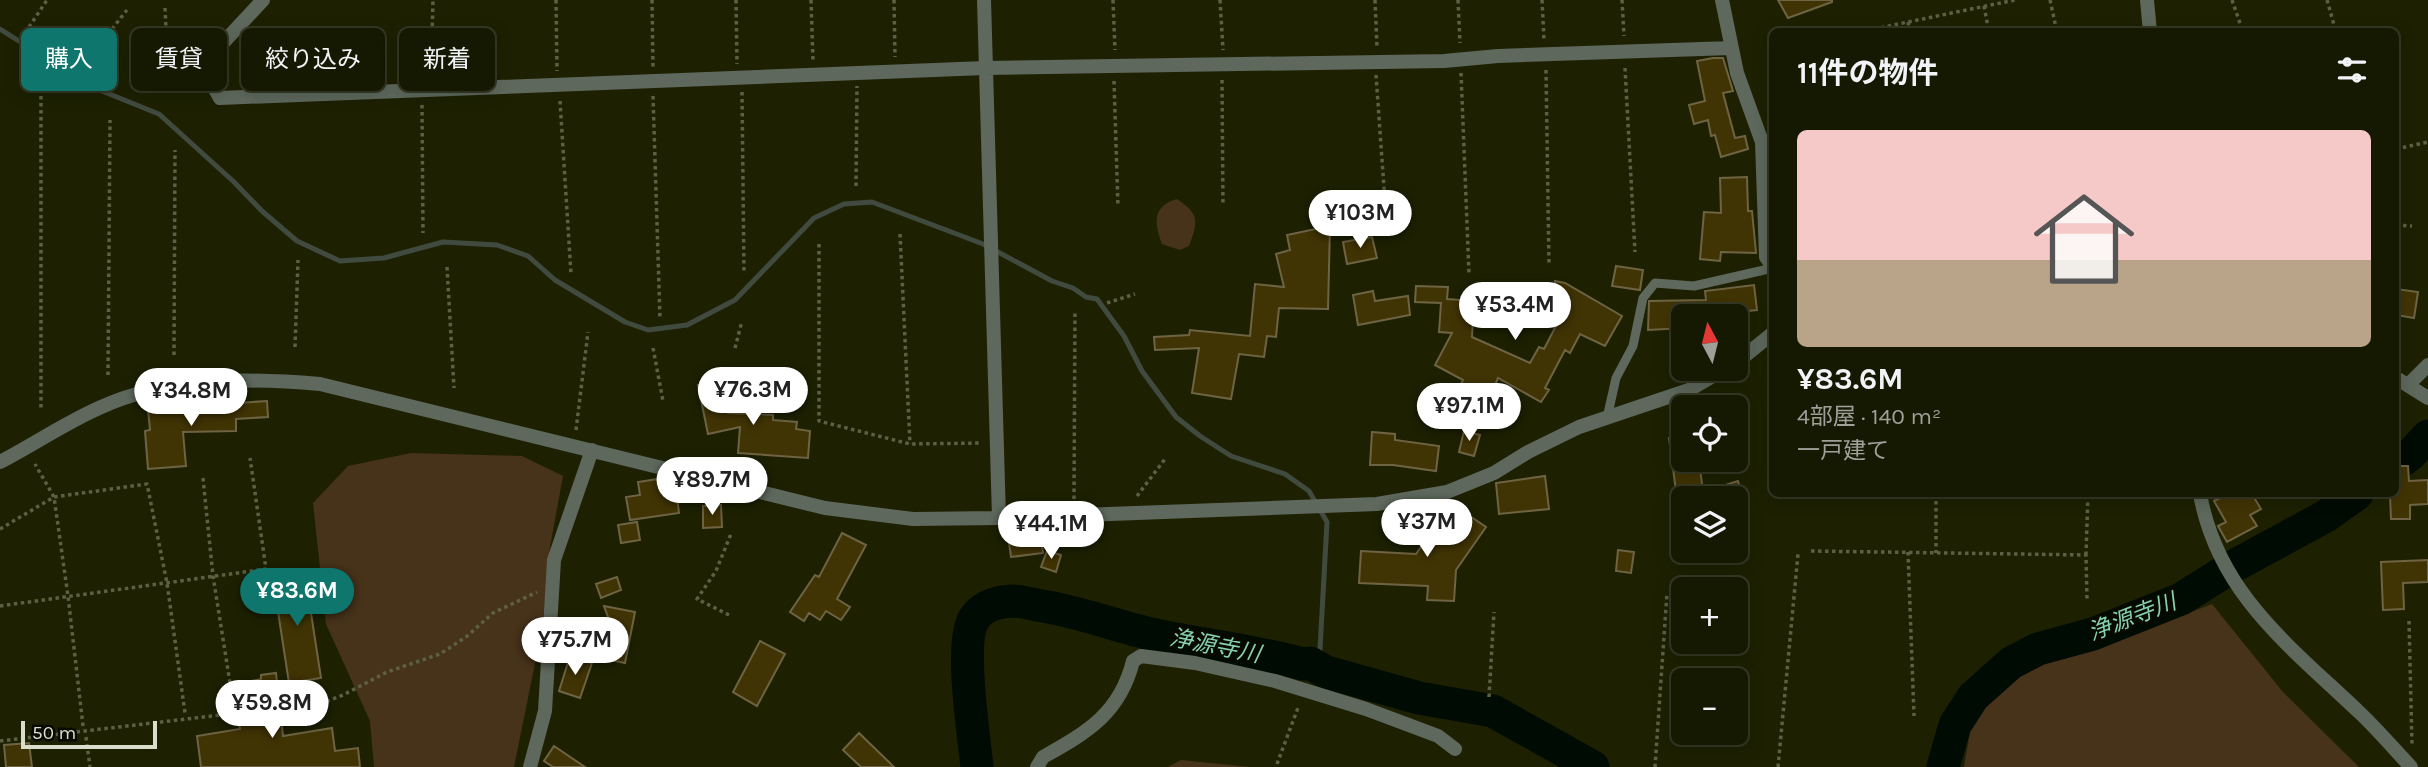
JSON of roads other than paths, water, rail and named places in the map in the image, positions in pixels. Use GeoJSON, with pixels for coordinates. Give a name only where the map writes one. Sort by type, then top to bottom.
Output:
{"type":"FeatureCollection","features":[{"type":"Feature","properties":{"kind":"street"},"geometry":{"type":"LineString","coordinates":[[263,0],[222,44],[204,69],[220,97],[985,68],[1444,61],[1498,56],[1731,48]]}},
{"type":"Feature","properties":{"kind":"street"},"geometry":{"type":"LineString","coordinates":[[984,0],[999,518]]}},
{"type":"Feature","properties":{"kind":"street"},"geometry":{"type":"LineString","coordinates":[[1722,0],[1731,48],[1762,142],[1766,257],[1769,261]]}},
{"type":"Feature","properties":{"kind":"street"},"geometry":{"type":"LineString","coordinates":[[2147,0],[2150,28]]}},
{"type":"Feature","properties":{"kind":"street"},"geometry":{"type":"LineString","coordinates":[[1748,353],[1769,336]]}},
{"type":"Feature","properties":{"kind":"street"},"geometry":{"type":"LineString","coordinates":[[2428,365],[2405,383],[2428,398]]}},
{"type":"Feature","properties":{"kind":"street"},"geometry":{"type":"LineString","coordinates":[[0,462],[99,407],[155,389],[209,381],[269,380],[320,384],[825,508],[913,519],[1377,503],[1447,492],[1494,473],[1528,452],[1580,427],[1689,390],[1703,382]]}},
{"type":"Feature","properties":{"kind":"street"},"geometry":{"type":"LineString","coordinates":[[530,767],[545,711],[554,560],[592,450]]}},
{"type":"Feature","properties":{"kind":"street"},"geometry":{"type":"LineString","coordinates":[[2201,497],[2221,561],[2257,611],[2291,650],[2412,761]]}},
{"type":"Feature","properties":{"kind":"street"},"geometry":{"type":"LineString","coordinates":[[1037,767],[1042,757],[1088,730],[1105,716],[1127,684],[1133,661],[1142,656],[1195,663],[1302,689],[1438,736],[1455,749]]}},
{"type":"Feature","properties":{"kind":"lane"},"geometry":{"type":"LineString","coordinates":[[1607,418],[1616,378],[1633,346],[1643,298],[1655,283],[1694,286],[1769,268]]}},
{"type":"Feature","properties":{"kind":"waterway"},"geometry":{"type":"LineString","coordinates":[[0,29],[92,87],[159,114],[297,241],[340,261],[384,258],[443,242],[497,245],[528,256],[555,280],[625,322],[648,330],[687,325],[735,300],[814,218],[844,204],[872,202],[983,244],[1052,281],[1073,288],[1086,297],[1097,299],[1124,336],[1142,371],[1176,417],[1231,456],[1285,474],[1309,491],[1327,522],[1319,667]]}},
{"type":"Feature","properties":{"kind":"waterway","name":"浄源寺川"},"geometry":{"type":"LineString","coordinates":[[2399,463],[2428,436]]}},
{"type":"Feature","properties":{"kind":"waterway","name":"浄源寺川"},"geometry":{"type":"LineString","coordinates":[[1943,767],[1955,725],[1973,697],[2011,663],[2038,649],[2093,634],[2181,599],[2232,567],[2326,516],[2353,497]]}},
{"type":"Feature","properties":{"kind":"waterway","name":"浄源寺川"},"geometry":{"type":"LineString","coordinates":[[977,767],[969,690],[970,631],[974,619],[981,611],[995,604],[1011,601],[1066,611],[1151,634],[1303,664],[1310,663],[1326,672],[1419,698],[1493,711],[1593,767]]}}]}
